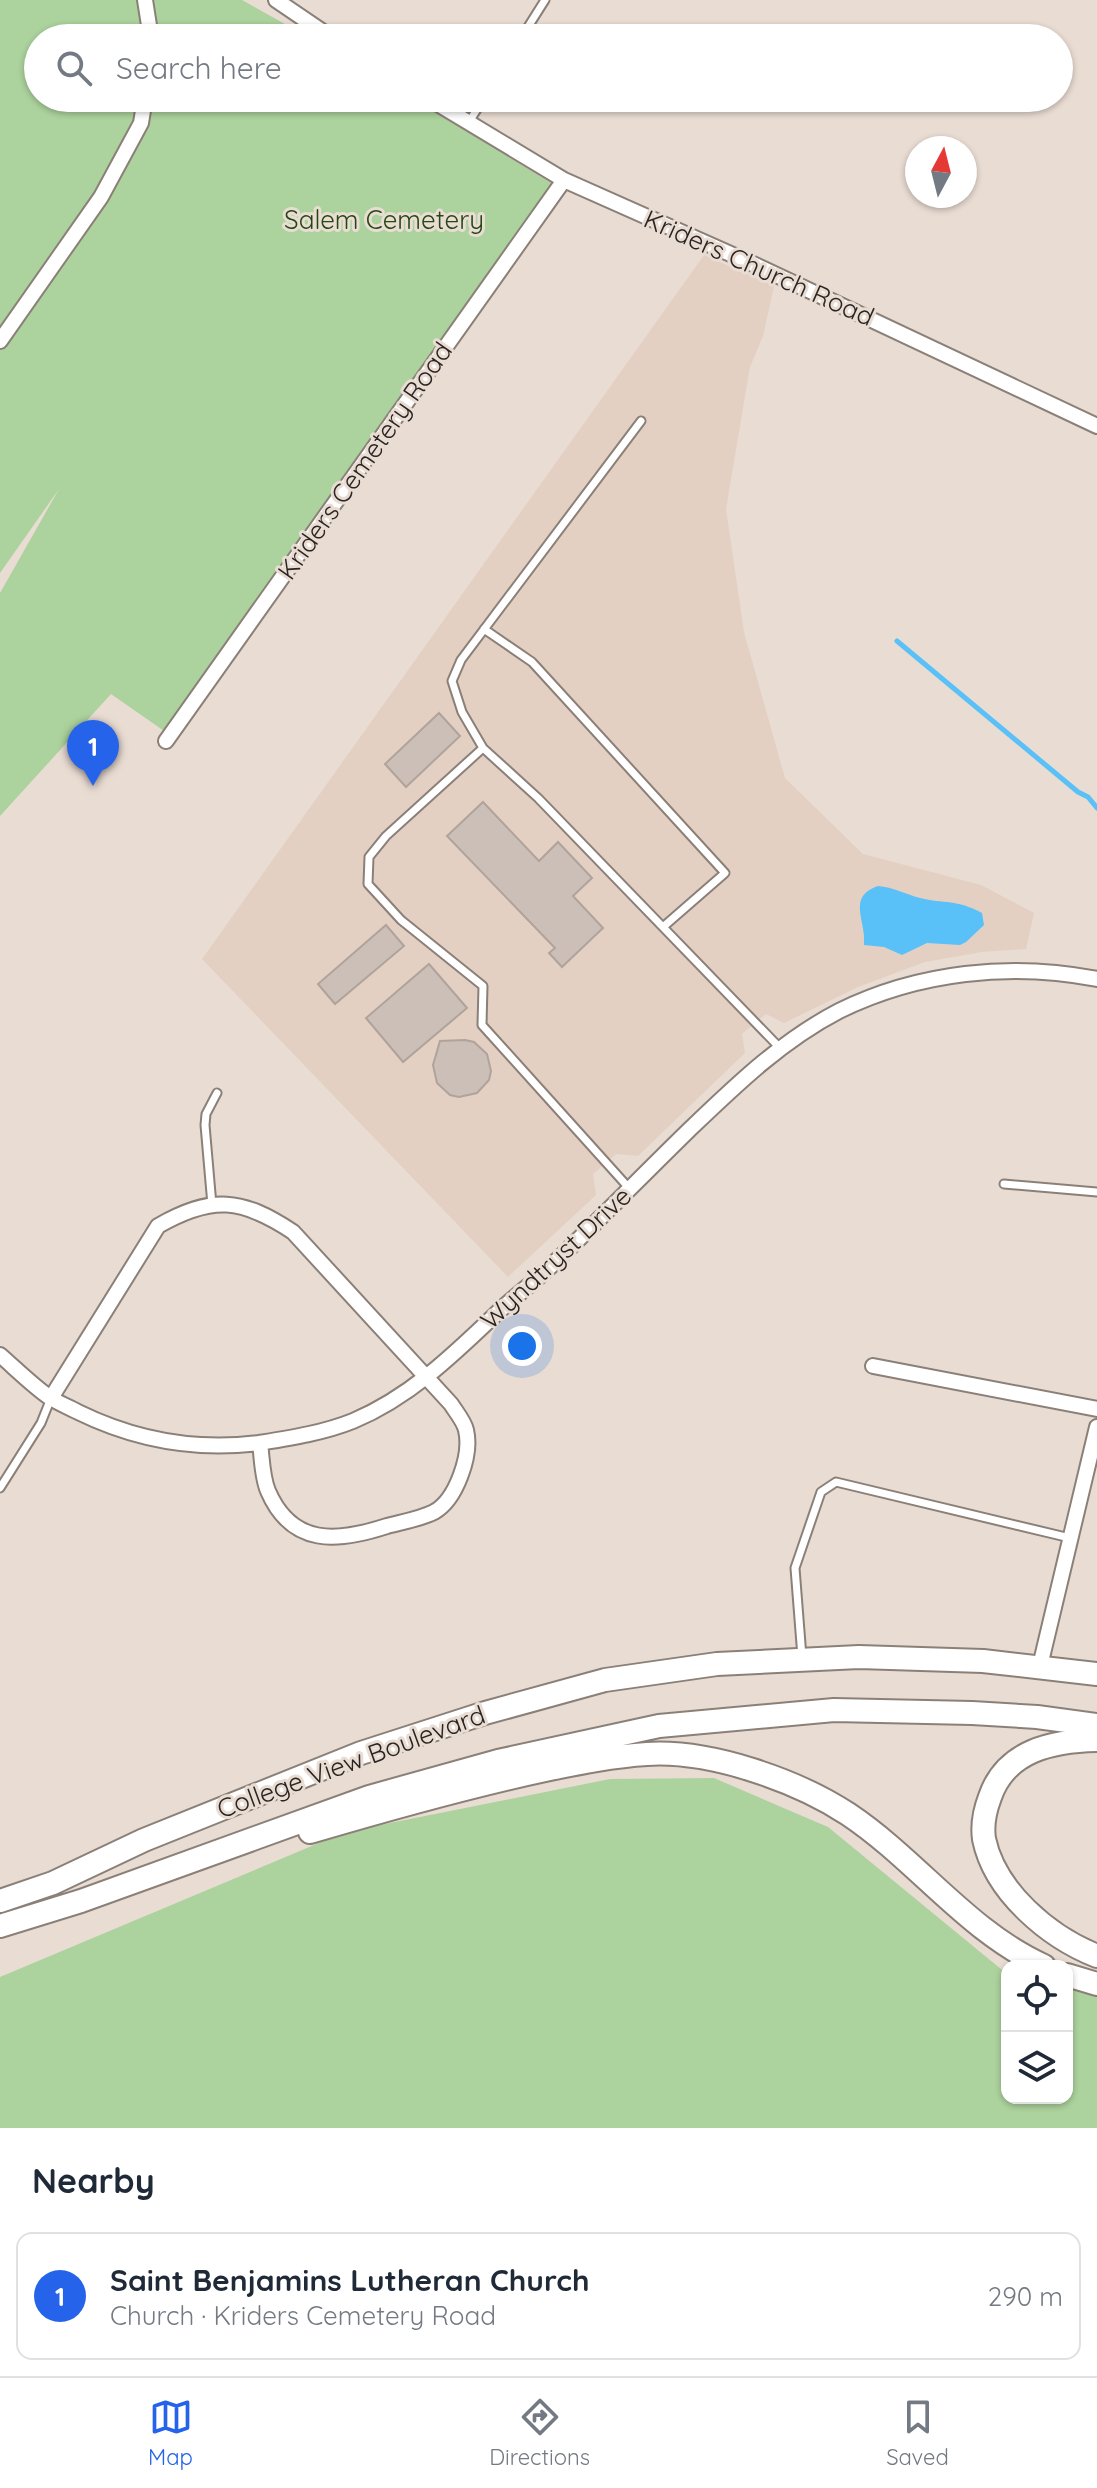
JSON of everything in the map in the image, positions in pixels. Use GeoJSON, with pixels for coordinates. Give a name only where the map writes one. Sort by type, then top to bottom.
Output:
{"type":"FeatureCollection","features":[{"type":"Feature","properties":{"kind":"highway","name":"College View Boulevard"},"geometry":{"type":"LineString","coordinates":[[0,1901],[53,1883],[144,1840],[361,1753],[497,1709],[605,1680],[663,1670],[803,1659],[939,1658],[1097,1674]]}},
{"type":"Feature","properties":{"kind":"highway","name":"College View Boulevard"},"geometry":{"type":"LineString","coordinates":[[0,1926],[81,1901],[369,1797],[498,1761],[659,1726],[834,1710],[1037,1717],[1097,1725]]}},
{"type":"Feature","properties":{"kind":"highway"},"geometry":{"type":"LineString","coordinates":[[1097,1740],[1049,1745],[1011,1763],[992,1792],[983,1830],[997,1871],[1016,1898],[1053,1932],[1097,1956]]}},
{"type":"Feature","properties":{"kind":"highway"},"geometry":{"type":"LineString","coordinates":[[132,1882],[477,1784],[613,1758],[674,1755],[752,1770],[823,1799],[865,1827],[982,1928],[1034,1960]]}},
{"type":"Feature","properties":{"kind":"highway"},"geometry":{"type":"LineString","coordinates":[[0,1936],[81,1901]]}},
{"type":"Feature","properties":{"kind":"highway"},"geometry":{"type":"LineString","coordinates":[[1073,1977],[1097,1984]]}},
{"type":"Feature","properties":{"kind":"street"},"geometry":{"type":"LineString","coordinates":[[145,0],[149,24]]}},
{"type":"Feature","properties":{"kind":"street"},"geometry":{"type":"LineString","coordinates":[[276,0],[311,24]]}},
{"type":"Feature","properties":{"kind":"street"},"geometry":{"type":"LineString","coordinates":[[0,341],[101,197],[141,123],[143,112]]}},
{"type":"Feature","properties":{"kind":"street","name":"Kriders Church Road"},"geometry":{"type":"LineString","coordinates":[[452,112],[564,180],[753,264],[1097,426]]}},
{"type":"Feature","properties":{"kind":"street","name":"Kriders Cemetery Road"},"geometry":{"type":"LineString","coordinates":[[166,741],[564,180]]}},
{"type":"Feature","properties":{"kind":"street","name":"Wyndtryst Drive"},"geometry":{"type":"LineString","coordinates":[[0,1355],[51,1398],[107,1426],[172,1444],[233,1446],[260,1443],[296,1437],[353,1421],[428,1377],[549,1268],[715,1105],[780,1048],[840,1011],[920,981],[960,974],[1044,970],[1097,979]]}},
{"type":"Feature","properties":{"kind":"street"},"geometry":{"type":"LineString","coordinates":[[51,1398],[158,1226],[182,1212],[212,1205],[239,1204],[264,1212],[293,1232],[428,1377],[451,1404],[466,1429],[463,1469],[453,1492],[436,1511],[356,1536],[329,1539],[302,1531],[281,1512],[267,1489],[260,1443]]}},
{"type":"Feature","properties":{"kind":"street"},"geometry":{"type":"LineString","coordinates":[[873,1366],[1097,1409]]}},
{"type":"Feature","properties":{"kind":"street"},"geometry":{"type":"LineString","coordinates":[[1040,1666],[1097,1427]]}},
{"type":"Feature","properties":{"kind":"lane"},"geometry":{"type":"LineString","coordinates":[[530,24],[545,0]]}},
{"type":"Feature","properties":{"kind":"lane"},"geometry":{"type":"LineString","coordinates":[[469,122],[475,112]]}},
{"type":"Feature","properties":{"kind":"lane"},"geometry":{"type":"LineString","coordinates":[[641,421],[461,660],[452,681],[462,712],[483,748],[538,798],[780,1048]]}},
{"type":"Feature","properties":{"kind":"lane"},"geometry":{"type":"LineString","coordinates":[[484,629],[532,662],[725,873],[663,927]]}},
{"type":"Feature","properties":{"kind":"lane"},"geometry":{"type":"LineString","coordinates":[[483,748],[386,836],[369,857],[368,884],[401,920],[483,986],[482,1025],[629,1188]]}},
{"type":"Feature","properties":{"kind":"lane"},"geometry":{"type":"LineString","coordinates":[[212,1205],[205,1125],[206,1114],[217,1093]]}},
{"type":"Feature","properties":{"kind":"lane"},"geometry":{"type":"LineString","coordinates":[[1004,1184],[1097,1192]]}},
{"type":"Feature","properties":{"kind":"lane"},"geometry":{"type":"LineString","coordinates":[[0,1488],[41,1423],[51,1398]]}},
{"type":"Feature","properties":{"kind":"lane"},"geometry":{"type":"LineString","coordinates":[[803,1659],[795,1568],[821,1492],[836,1482],[1071,1539]]}},
{"type":"Feature","properties":{"kind":"shaded area"},"geometry":{"type":"Polygon","coordinates":[[[704,255],[774,286],[763,336],[750,367],[726,509],[744,632],[785,778],[863,854],[981,885],[1034,913],[1026,949],[982,952],[925,962],[858,987],[784,1023],[766,1014],[742,1034],[745,1053],[638,1156],[616,1154],[593,1174],[596,1195],[508,1277],[202,959],[704,255]]]}},
{"type":"Feature","properties":{"kind":"green space","name":"Salem Cemetery"},"geometry":{"type":"Polygon","coordinates":[[[0,0],[242,0],[285,24],[24,24],[24,112],[434,112],[553,184],[167,733],[111,694],[0,816],[0,593],[59,489],[0,573],[0,0]]]}},
{"type":"Feature","properties":{"kind":"green space"},"geometry":{"type":"Polygon","coordinates":[[[714,1778],[828,1827],[1001,1969],[1001,2104],[1073,2104],[1073,1990],[1097,1995],[1097,2128],[0,2128],[0,1977],[345,1832],[610,1779],[714,1778]]]}},
{"type":"Feature","properties":{"kind":"water"},"geometry":{"type":"Polygon","coordinates":[[[878,886],[965,906],[982,913],[984,925],[960,945],[927,943],[902,955],[884,947],[864,945],[860,903],[868,891],[878,886]]]}},
{"type":"Feature","properties":{"kind":"building"},"geometry":{"type":"Polygon","coordinates":[[[439,713],[460,736],[406,787],[385,764],[439,713]]]}},
{"type":"Feature","properties":{"kind":"building"},"geometry":{"type":"Polygon","coordinates":[[[483,802],[539,861],[558,842],[592,878],[573,896],[603,928],[562,967],[549,953],[555,948],[447,836],[483,802]]]}},
{"type":"Feature","properties":{"kind":"building"},"geometry":{"type":"Polygon","coordinates":[[[386,925],[404,946],[335,1004],[318,984],[386,925]]]}},
{"type":"Feature","properties":{"kind":"building"},"geometry":{"type":"Polygon","coordinates":[[[429,964],[467,1008],[403,1062],[366,1018],[429,964]]]}},
{"type":"Feature","properties":{"kind":"building"},"geometry":{"type":"Polygon","coordinates":[[[440,1041],[474,1042],[487,1054],[491,1071],[489,1080],[477,1093],[459,1097],[450,1095],[437,1083],[433,1065],[440,1041]]]}},
{"type":"Feature","properties":{"kind":"waterway"},"geometry":{"type":"LineString","coordinates":[[897,641],[1078,792],[1088,797],[1097,808]]}},
{"type":"Feature","properties":{"kind":"place","name":"Saint Benjamins Lutheran Church"},"geometry":{"type":"Point","coordinates":[93,786]}}]}
